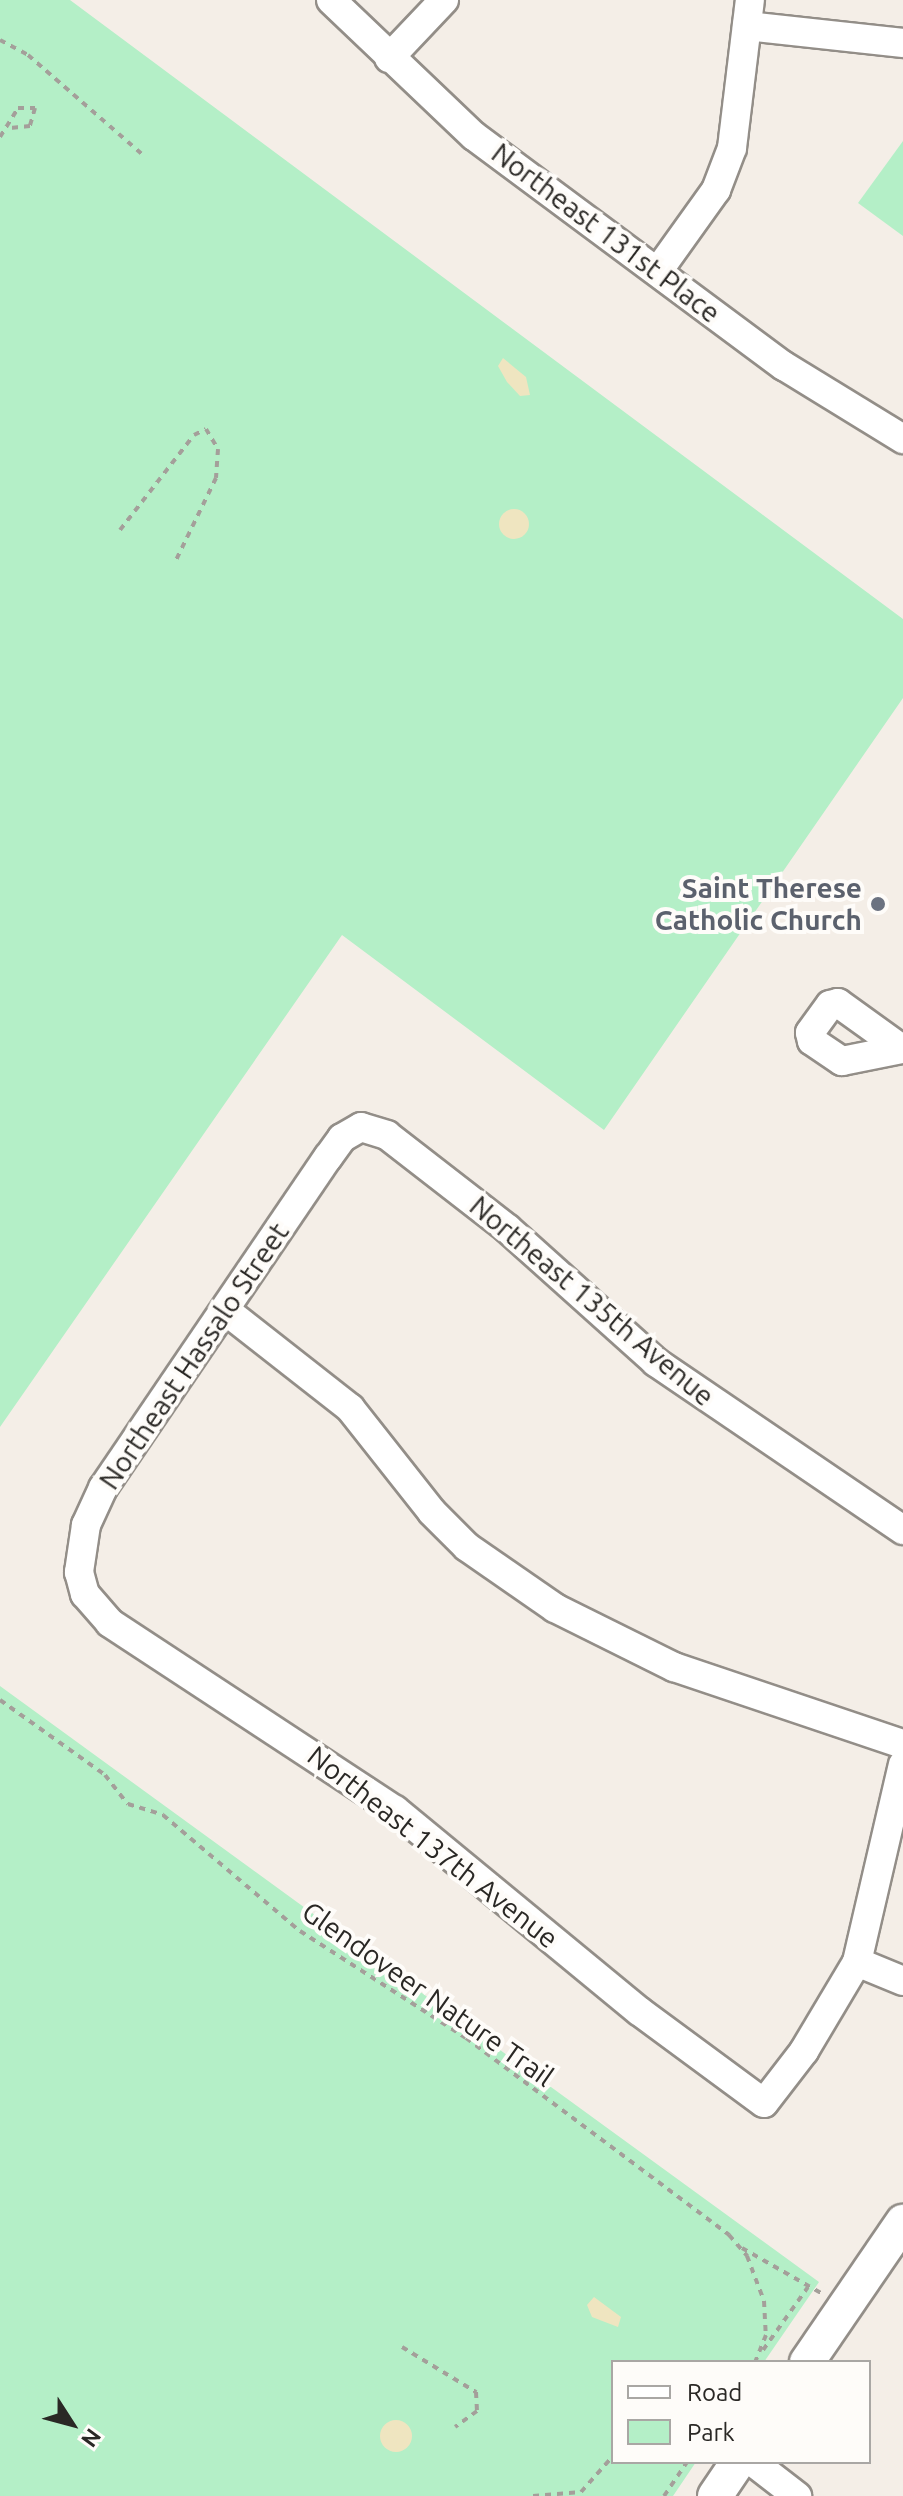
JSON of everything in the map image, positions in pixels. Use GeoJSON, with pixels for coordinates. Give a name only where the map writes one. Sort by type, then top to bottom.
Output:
{"type":"FeatureCollection","features":[{"type":"Feature","properties":{"kind":"main road"},"geometry":{"type":"LineString","coordinates":[[808,2360],[903,2222]]}},
{"type":"Feature","properties":{"kind":"main road"},"geometry":{"type":"LineString","coordinates":[[715,2496],[737,2464]]}},
{"type":"Feature","properties":{"kind":"street","name":"Northeast 131st Place"},"geometry":{"type":"LineString","coordinates":[[331,0],[474,136],[784,366],[903,439]]}},
{"type":"Feature","properties":{"kind":"street"},"geometry":{"type":"LineString","coordinates":[[389,58],[444,0]]}},
{"type":"Feature","properties":{"kind":"street"},"geometry":{"type":"LineString","coordinates":[[658,271],[716,190],[732,148],[748,13],[903,43]]}},
{"type":"Feature","properties":{"kind":"street","name":"Northeast Hassalo Street"},"geometry":{"type":"LineString","coordinates":[[93,1605],[79,1572],[86,1525],[103,1488],[342,1138],[361,1127]]}},
{"type":"Feature","properties":{"kind":"street","name":"Northeast 135th Avenue"},"geometry":{"type":"LineString","coordinates":[[361,1127],[387,1135],[508,1229],[656,1362],[903,1530]]}},
{"type":"Feature","properties":{"kind":"street"},"geometry":{"type":"LineString","coordinates":[[225,1310],[350,1408],[432,1512],[467,1547],[555,1608],[674,1667],[903,1744]]}},
{"type":"Feature","properties":{"kind":"street","name":"Northeast 137th Avenue"},"geometry":{"type":"LineString","coordinates":[[93,1605],[110,1623],[395,1810],[639,2011],[764,2103],[804,2051],[857,1962]]}},
{"type":"Feature","properties":{"kind":"street"},"geometry":{"type":"LineString","coordinates":[[903,1764],[896,1824],[857,1962],[903,1981]]}},
{"type":"Feature","properties":{"kind":"street"},"geometry":{"type":"LineString","coordinates":[[756,2464],[797,2496]]}},
{"type":"Feature","properties":{"kind":"path"},"geometry":{"type":"LineString","coordinates":[[0,40],[28,55],[143,155]]}},
{"type":"Feature","properties":{"kind":"path"},"geometry":{"type":"LineString","coordinates":[[0,137],[10,128],[18,108],[35,108],[37,115],[30,126],[10,128]]}},
{"type":"Feature","properties":{"kind":"path"},"geometry":{"type":"LineString","coordinates":[[120,530],[194,435],[206,429],[218,449],[216,478],[175,562]]}},
{"type":"Feature","properties":{"kind":"path","name":"Glendoveer Nature Trail"},"geometry":{"type":"LineString","coordinates":[[0,1700],[105,1775],[128,1804],[163,1815],[300,1931],[466,2038],[740,2247],[764,2301],[766,2335],[757,2360]]}},
{"type":"Feature","properties":{"kind":"path"},"geometry":{"type":"LineString","coordinates":[[740,2247],[808,2287],[757,2360]]}},
{"type":"Feature","properties":{"kind":"path"},"geometry":{"type":"LineString","coordinates":[[402,2347],[476,2392],[477,2411],[455,2427]]}},
{"type":"Feature","properties":{"kind":"path"},"geometry":{"type":"LineString","coordinates":[[533,2496],[581,2492],[611,2458]]}},
{"type":"Feature","properties":{"kind":"path"},"geometry":{"type":"LineString","coordinates":[[664,2496],[686,2464]]}},
{"type":"Feature","properties":{"kind":"green space"},"geometry":{"type":"Polygon","coordinates":[[[0,0],[70,0],[903,619],[903,698],[604,1130],[342,935],[0,1427],[0,0]]]}},
{"type":"Feature","properties":{"kind":"green space"},"geometry":{"type":"Polygon","coordinates":[[[903,141],[903,236],[858,203],[903,141]]]}},
{"type":"Feature","properties":{"kind":"green space"},"geometry":{"type":"Polygon","coordinates":[[[0,1686],[819,2282],[765,2360],[611,2360],[611,2464],[695,2464],[673,2496],[0,2496],[0,1686]]]}},
{"type":"Feature","properties":{"kind":"sand"},"geometry":{"type":"Polygon","coordinates":[[[503,358],[526,377],[530,395],[520,396],[507,382],[498,366],[503,358]]]}},
{"type":"Feature","properties":{"kind":"sand"},"geometry":{"type":"Polygon","coordinates":[[[514,509],[520,510],[528,518],[528,530],[520,538],[514,539],[508,538],[500,530],[499,524],[500,518],[508,510],[514,509]]]}},
{"type":"Feature","properties":{"kind":"sand"},"geometry":{"type":"Polygon","coordinates":[[[594,2297],[621,2317],[618,2327],[592,2317],[587,2305],[594,2297]]]}},
{"type":"Feature","properties":{"kind":"sand"},"geometry":{"type":"Polygon","coordinates":[[[396,2420],[407,2425],[412,2436],[407,2447],[396,2452],[385,2447],[380,2436],[385,2425],[396,2420]]]}},
{"type":"Feature","properties":{"kind":"place","name":"Saint Therese Catholic Church"},"geometry":{"type":"Point","coordinates":[878,904]}}]}
